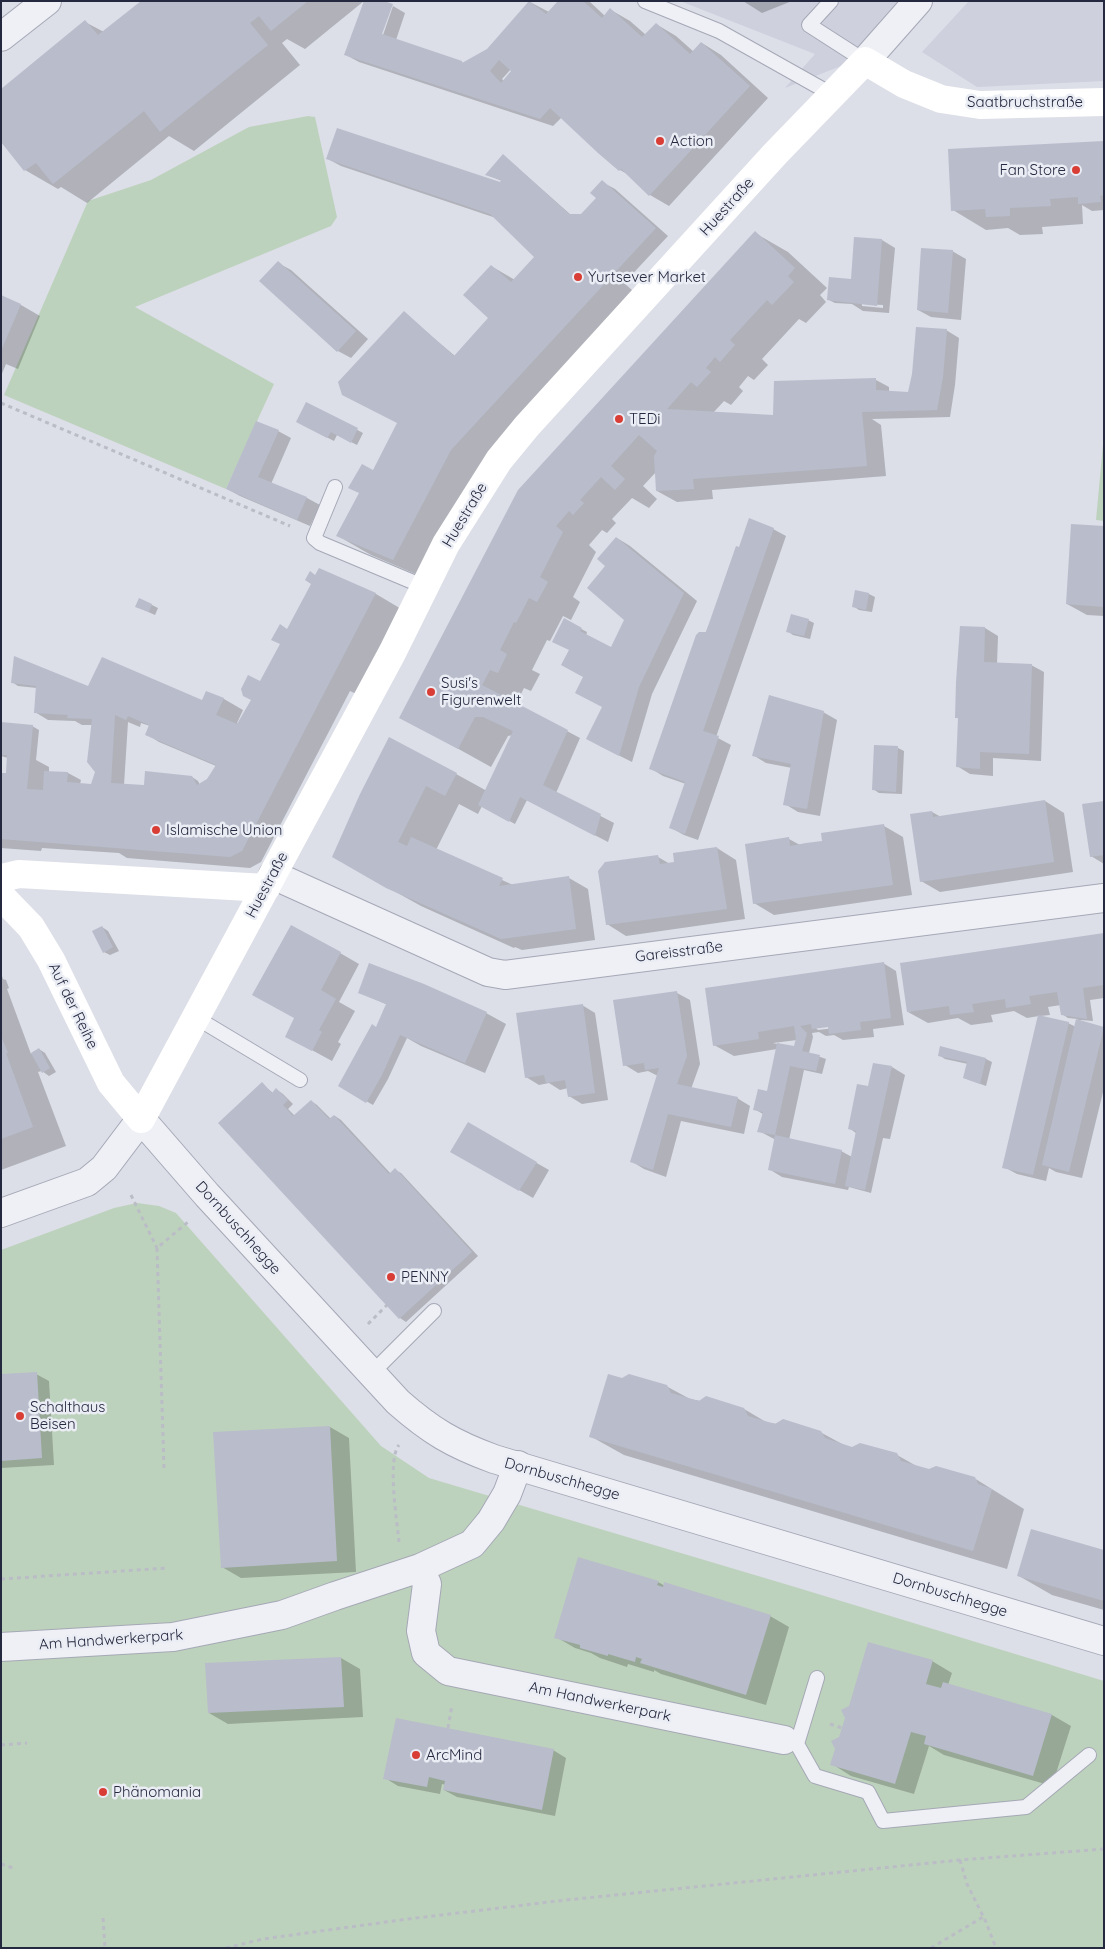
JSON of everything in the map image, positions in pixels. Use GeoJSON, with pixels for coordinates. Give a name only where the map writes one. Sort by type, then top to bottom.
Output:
{"type":"FeatureCollection","features":[{"type":"Feature","properties":{"kind":"main road","name":"Huestraße"},"geometry":{"type":"LineString","coordinates":[[141,1119],[392,653],[446,544],[498,460],[762,169],[865,61]]}},
{"type":"Feature","properties":{"kind":"main road","name":"Saatbruchstraße"},"geometry":{"type":"LineString","coordinates":[[865,61],[904,84],[940,99],[980,105],[1104,102]]}},
{"type":"Feature","properties":{"kind":"main road"},"geometry":{"type":"LineString","coordinates":[[1,878],[19,874],[269,881]]}},
{"type":"Feature","properties":{"kind":"main road","name":"Auf der Reihe"},"geometry":{"type":"LineString","coordinates":[[1,896],[31,927],[51,960],[111,1083],[141,1119]]}},
{"type":"Feature","properties":{"kind":"street"},"geometry":{"type":"LineString","coordinates":[[1,37],[47,1]]}},
{"type":"Feature","properties":{"kind":"street","name":"Huestraße"},"geometry":{"type":"LineString","coordinates":[[865,61],[918,1]]}},
{"type":"Feature","properties":{"kind":"street","name":"Gareisstraße"},"geometry":{"type":"LineString","coordinates":[[269,881],[488,972],[504,975],[1104,898]]}},
{"type":"Feature","properties":{"kind":"street"},"geometry":{"type":"LineString","coordinates":[[1,1213],[86,1182],[104,1168],[141,1119]]}},
{"type":"Feature","properties":{"kind":"street","name":"Dornbuschhegge"},"geometry":{"type":"LineString","coordinates":[[141,1119],[207,1195],[370,1374],[418,1421],[460,1446],[518,1466],[1104,1641]]}},
{"type":"Feature","properties":{"kind":"street","name":"Am Handwerkerpark"},"geometry":{"type":"LineString","coordinates":[[1,1648],[173,1637],[282,1616],[408,1572],[472,1544],[491,1521],[507,1494],[518,1466]]}},
{"type":"Feature","properties":{"kind":"street","name":"Am Handwerkerpark"},"geometry":{"type":"LineString","coordinates":[[408,1572],[427,1584],[421,1631],[426,1653],[448,1671],[791,1742]]}},
{"type":"Feature","properties":{"kind":"lane"},"geometry":{"type":"LineString","coordinates":[[645,1],[719,31],[833,95]]}},
{"type":"Feature","properties":{"kind":"lane"},"geometry":{"type":"LineString","coordinates":[[831,1],[809,25],[865,61]]}},
{"type":"Feature","properties":{"kind":"lane"},"geometry":{"type":"LineString","coordinates":[[334,487],[314,538],[320,543],[425,588]]}},
{"type":"Feature","properties":{"kind":"lane"},"geometry":{"type":"LineString","coordinates":[[195,1017],[300,1080]]}},
{"type":"Feature","properties":{"kind":"lane"},"geometry":{"type":"LineString","coordinates":[[370,1374],[434,1311]]}},
{"type":"Feature","properties":{"kind":"lane"},"geometry":{"type":"LineString","coordinates":[[816,1678],[791,1742],[815,1776],[868,1792],[883,1821],[1026,1807],[1088,1755]]}},
{"type":"Feature","properties":{"kind":"path"},"geometry":{"type":"LineString","coordinates":[[1,403],[314,538]]}},
{"type":"Feature","properties":{"kind":"path"},"geometry":{"type":"LineString","coordinates":[[131,1195],[157,1248],[164,1468]]}},
{"type":"Feature","properties":{"kind":"path"},"geometry":{"type":"LineString","coordinates":[[157,1248],[191,1220]]}},
{"type":"Feature","properties":{"kind":"path"},"geometry":{"type":"LineString","coordinates":[[408,1572],[399,1545],[393,1465],[396,1449],[418,1421]]}},
{"type":"Feature","properties":{"kind":"path"},"geometry":{"type":"LineString","coordinates":[[1,1580],[168,1568]]}},
{"type":"Feature","properties":{"kind":"path"},"geometry":{"type":"LineString","coordinates":[[448,1728],[451,1711]]}},
{"type":"Feature","properties":{"kind":"path"},"geometry":{"type":"LineString","coordinates":[[1,1745],[27,1743]]}},
{"type":"Feature","properties":{"kind":"path"},"geometry":{"type":"LineString","coordinates":[[226,1948],[263,1939],[408,1918],[566,1900],[960,1860],[1104,1849]]}},
{"type":"Feature","properties":{"kind":"path"},"geometry":{"type":"LineString","coordinates":[[960,1860],[967,1884],[996,1948]]}},
{"type":"Feature","properties":{"kind":"path"},"geometry":{"type":"LineString","coordinates":[[1,1864],[13,1868]]}},
{"type":"Feature","properties":{"kind":"path"},"geometry":{"type":"LineString","coordinates":[[931,1948],[983,1917]]}},
{"type":"Feature","properties":{"kind":"path"},"geometry":{"type":"LineString","coordinates":[[103,1918],[105,1948]]}},
{"type":"Feature","properties":{"kind":"shaded area"},"geometry":{"type":"Polygon","coordinates":[[[680,1],[914,1],[864,57],[785,88],[815,54],[680,1]]]}},
{"type":"Feature","properties":{"kind":"shaded area"},"geometry":{"type":"Polygon","coordinates":[[[969,1],[1104,1],[1104,81],[977,87],[922,52],[969,1]]]}},
{"type":"Feature","properties":{"kind":"green space"},"geometry":{"type":"Polygon","coordinates":[[[308,116],[315,117],[337,217],[331,226],[135,307],[274,384],[226,489],[4,395],[88,201],[151,180],[249,127],[308,116]]]}},
{"type":"Feature","properties":{"kind":"green space"},"geometry":{"type":"Polygon","coordinates":[[[1104,434],[1104,521],[1096,520],[1104,434]]]}},
{"type":"Feature","properties":{"kind":"green space"},"geometry":{"type":"Polygon","coordinates":[[[137,1203],[159,1206],[176,1213],[381,1446],[429,1478],[1104,1681],[1104,1948],[1,1948],[1,1250],[114,1208],[137,1203]]]}},
{"type":"Feature","properties":{"kind":"building"},"geometry":{"type":"Polygon","coordinates":[[[141,1],[308,1],[271,31],[259,16],[250,23],[268,45],[160,132],[144,111],[53,184],[36,163],[24,171],[1,142],[1,89],[85,20],[98,35],[141,1]]]}},
{"type":"Feature","properties":{"kind":"building"},"geometry":{"type":"Polygon","coordinates":[[[364,1],[384,1],[393,4],[382,34],[462,61],[462,63],[487,49],[529,1],[546,14],[558,1],[583,1],[602,18],[610,8],[642,37],[656,23],[690,54],[701,42],[750,86],[649,196],[621,169],[619,171],[598,153],[550,108],[540,119],[344,55],[364,1]],[[499,60],[490,71],[501,83],[511,71],[499,60]]]}},
{"type":"Feature","properties":{"kind":"building"},"geometry":{"type":"Polygon","coordinates":[[[337,128],[500,182],[501,180],[485,175],[503,154],[569,214],[581,214],[596,198],[590,193],[602,180],[656,228],[451,450],[393,560],[336,536],[359,493],[348,488],[362,464],[373,470],[397,423],[342,395],[338,382],[404,311],[454,356],[488,318],[463,295],[491,265],[511,282],[534,257],[490,214],[326,159],[337,128]]]}},
{"type":"Feature","properties":{"kind":"building"},"geometry":{"type":"Polygon","coordinates":[[[1104,141],[1104,195],[1100,196],[1101,202],[1078,204],[1078,197],[1050,199],[1051,206],[1010,208],[1010,216],[986,217],[985,209],[951,211],[948,149],[1104,141]]]}},
{"type":"Feature","properties":{"kind":"building"},"geometry":{"type":"Polygon","coordinates":[[[755,231],[795,268],[788,276],[794,282],[772,305],[767,300],[730,340],[735,345],[720,362],[715,357],[706,368],[711,372],[697,387],[691,382],[667,409],[773,415],[774,381],[876,378],[876,390],[908,392],[912,374],[916,327],[947,329],[943,377],[937,410],[862,412],[867,466],[693,479],[694,489],[656,491],[654,456],[657,451],[639,435],[611,466],[625,479],[615,490],[601,477],[580,500],[584,503],[573,515],[569,511],[556,526],[563,532],[540,577],[548,582],[537,602],[529,598],[500,650],[507,654],[498,673],[490,670],[482,685],[568,730],[543,785],[601,814],[595,836],[520,797],[509,822],[478,805],[513,731],[483,717],[475,717],[458,749],[399,718],[518,490],[755,231]]]}},
{"type":"Feature","properties":{"kind":"building"},"geometry":{"type":"Polygon","coordinates":[[[854,237],[882,239],[877,306],[827,300],[829,277],[851,279],[854,237]]]}},
{"type":"Feature","properties":{"kind":"building"},"geometry":{"type":"Polygon","coordinates":[[[921,248],[953,250],[948,313],[917,310],[921,248]]]}},
{"type":"Feature","properties":{"kind":"building"},"geometry":{"type":"Polygon","coordinates":[[[278,261],[356,331],[337,352],[259,281],[278,261]]]}},
{"type":"Feature","properties":{"kind":"building"},"geometry":{"type":"Polygon","coordinates":[[[1,295],[21,304],[1,351],[1,295]]]}},
{"type":"Feature","properties":{"kind":"building"},"geometry":{"type":"Polygon","coordinates":[[[306,402],[358,428],[351,443],[331,432],[327,438],[296,422],[306,402]]]}},
{"type":"Feature","properties":{"kind":"building"},"geometry":{"type":"Polygon","coordinates":[[[256,421],[279,430],[258,477],[307,497],[297,520],[226,489],[256,421]]]}},
{"type":"Feature","properties":{"kind":"building"},"geometry":{"type":"Polygon","coordinates":[[[749,518],[774,528],[703,731],[719,736],[685,834],[669,828],[685,782],[649,769],[696,635],[699,632],[706,632],[736,546],[739,547],[749,518]]]}},
{"type":"Feature","properties":{"kind":"building"},"geometry":{"type":"Polygon","coordinates":[[[1071,524],[1104,526],[1104,607],[1066,604],[1071,524]]]}},
{"type":"Feature","properties":{"kind":"building"},"geometry":{"type":"Polygon","coordinates":[[[616,537],[684,593],[639,687],[619,756],[586,739],[602,707],[575,693],[583,677],[561,665],[569,650],[552,642],[564,618],[582,628],[580,631],[611,647],[624,620],[587,588],[605,566],[597,559],[616,537]]]}},
{"type":"Feature","properties":{"kind":"building"},"geometry":{"type":"Polygon","coordinates":[[[319,568],[376,593],[242,851],[230,857],[1,839],[1,773],[6,773],[7,755],[1,755],[1,722],[33,725],[27,789],[43,790],[44,771],[68,772],[67,782],[91,784],[95,772],[87,762],[92,719],[67,718],[68,715],[34,713],[36,686],[11,683],[14,656],[88,686],[102,657],[202,700],[206,691],[224,698],[216,715],[237,724],[251,700],[243,696],[241,689],[248,675],[260,681],[280,644],[271,640],[280,624],[287,629],[311,584],[305,580],[310,571],[315,575],[319,568]],[[115,715],[111,783],[144,785],[145,771],[192,776],[197,785],[207,779],[216,765],[145,735],[149,725],[128,716],[126,720],[115,715]]]}},
{"type":"Feature","properties":{"kind":"building"},"geometry":{"type":"Polygon","coordinates":[[[855,590],[869,593],[866,610],[852,607],[855,590]]]}},
{"type":"Feature","properties":{"kind":"building"},"geometry":{"type":"Polygon","coordinates":[[[139,598],[152,604],[149,612],[135,607],[139,598]]]}},
{"type":"Feature","properties":{"kind":"building"},"geometry":{"type":"Polygon","coordinates":[[[791,614],[809,619],[804,636],[786,632],[791,614]]]}},
{"type":"Feature","properties":{"kind":"building"},"geometry":{"type":"Polygon","coordinates":[[[960,626],[985,627],[984,662],[1032,664],[1029,754],[980,752],[980,769],[956,767],[958,718],[955,718],[956,682],[960,626]]]}},
{"type":"Feature","properties":{"kind":"building"},"geometry":{"type":"Polygon","coordinates":[[[769,695],[824,711],[807,809],[783,805],[791,764],[752,756],[769,695]]]}},
{"type":"Feature","properties":{"kind":"building"},"geometry":{"type":"Polygon","coordinates":[[[389,737],[457,773],[445,796],[426,786],[398,842],[407,846],[411,837],[503,878],[499,886],[569,876],[576,929],[501,939],[386,888],[332,857],[360,794],[389,737]]]}},
{"type":"Feature","properties":{"kind":"building"},"geometry":{"type":"Polygon","coordinates":[[[874,745],[898,746],[896,792],[872,790],[874,745]]]}},
{"type":"Feature","properties":{"kind":"building"},"geometry":{"type":"Polygon","coordinates":[[[1045,800],[1054,862],[920,882],[910,814],[932,811],[933,817],[1045,800]]]}},
{"type":"Feature","properties":{"kind":"building"},"geometry":{"type":"Polygon","coordinates":[[[1104,801],[1104,855],[1090,857],[1082,804],[1104,801]]]}},
{"type":"Feature","properties":{"kind":"building"},"geometry":{"type":"Polygon","coordinates":[[[884,824],[893,885],[753,904],[745,844],[789,837],[790,846],[822,841],[821,833],[884,824]]]}},
{"type":"Feature","properties":{"kind":"building"},"geometry":{"type":"Polygon","coordinates":[[[717,847],[727,909],[606,925],[598,871],[605,862],[658,855],[660,864],[674,862],[673,853],[717,847]]]}},
{"type":"Feature","properties":{"kind":"building"},"geometry":{"type":"Polygon","coordinates":[[[291,925],[341,952],[321,990],[336,999],[319,1030],[322,1032],[312,1051],[285,1037],[294,1018],[252,995],[291,925]]]}},
{"type":"Feature","properties":{"kind":"building"},"geometry":{"type":"Polygon","coordinates":[[[102,926],[113,947],[103,953],[92,931],[102,926]]]}},
{"type":"Feature","properties":{"kind":"building"},"geometry":{"type":"Polygon","coordinates":[[[1104,933],[1104,985],[1083,988],[1087,1019],[1061,1015],[1057,992],[1029,996],[1031,1004],[1006,1008],[1005,999],[972,1004],[974,1012],[950,1015],[949,1006],[907,1012],[900,963],[1104,933]]]}},
{"type":"Feature","properties":{"kind":"building"},"geometry":{"type":"Polygon","coordinates":[[[884,962],[891,1018],[860,1022],[861,1030],[829,1034],[828,1027],[812,1029],[811,1024],[800,1026],[807,1033],[802,1051],[820,1055],[816,1071],[790,1066],[775,1135],[757,1132],[763,1112],[753,1110],[758,1089],[767,1091],[777,1043],[794,1046],[796,1038],[794,1026],[758,1032],[759,1039],[713,1046],[705,988],[884,962]]]}},
{"type":"Feature","properties":{"kind":"building"},"geometry":{"type":"Polygon","coordinates":[[[369,963],[424,984],[487,1012],[465,1063],[400,1035],[382,1075],[366,1103],[338,1086],[372,1024],[376,1027],[386,1004],[358,993],[369,963]]]}},
{"type":"Feature","properties":{"kind":"building"},"geometry":{"type":"Polygon","coordinates":[[[677,991],[687,1056],[677,1084],[738,1097],[731,1127],[668,1114],[653,1170],[630,1162],[659,1068],[645,1070],[644,1063],[623,1066],[613,1000],[677,991]]]}},
{"type":"Feature","properties":{"kind":"building"},"geometry":{"type":"Polygon","coordinates":[[[583,1004],[595,1093],[568,1097],[565,1080],[546,1083],[544,1075],[525,1078],[516,1013],[583,1004]]]}},
{"type":"Feature","properties":{"kind":"building"},"geometry":{"type":"Polygon","coordinates":[[[1038,1015],[1069,1022],[1033,1175],[1002,1168],[1038,1015]]]}},
{"type":"Feature","properties":{"kind":"building"},"geometry":{"type":"Polygon","coordinates":[[[1076,1019],[1104,1027],[1069,1172],[1042,1165],[1076,1019]]]}},
{"type":"Feature","properties":{"kind":"building"},"geometry":{"type":"Polygon","coordinates":[[[1,1036],[33,1127],[1,1139],[1,1036]]]}},
{"type":"Feature","properties":{"kind":"building"},"geometry":{"type":"Polygon","coordinates":[[[940,1046],[986,1058],[980,1084],[963,1078],[967,1062],[938,1056],[940,1046]]]}},
{"type":"Feature","properties":{"kind":"building"},"geometry":{"type":"Polygon","coordinates":[[[39,1048],[50,1068],[42,1073],[31,1053],[39,1048]]]}},
{"type":"Feature","properties":{"kind":"building"},"geometry":{"type":"Polygon","coordinates":[[[873,1063],[892,1066],[865,1190],[845,1186],[856,1131],[848,1129],[857,1084],[868,1086],[873,1063]]]}},
{"type":"Feature","properties":{"kind":"building"},"geometry":{"type":"Polygon","coordinates":[[[262,1082],[272,1093],[276,1088],[288,1100],[283,1105],[293,1116],[311,1100],[329,1119],[334,1115],[389,1174],[395,1168],[472,1252],[399,1319],[218,1123],[262,1082]]]}},
{"type":"Feature","properties":{"kind":"building"},"geometry":{"type":"Polygon","coordinates":[[[468,1122],[537,1162],[519,1191],[450,1152],[468,1122]]]}},
{"type":"Feature","properties":{"kind":"building"},"geometry":{"type":"Polygon","coordinates":[[[775,1135],[842,1150],[835,1184],[768,1170],[775,1135]]]}},
{"type":"Feature","properties":{"kind":"building","name":"Schalthaus Beisen"},"geometry":{"type":"Polygon","coordinates":[[[37,1372],[42,1458],[1,1461],[1,1374],[37,1372]]]}},
{"type":"Feature","properties":{"kind":"building"},"geometry":{"type":"Polygon","coordinates":[[[608,1374],[622,1378],[629,1374],[667,1385],[671,1393],[699,1401],[706,1396],[744,1408],[748,1416],[775,1424],[783,1419],[821,1431],[825,1438],[852,1447],[860,1443],[897,1453],[901,1461],[929,1469],[936,1466],[975,1477],[978,1484],[992,1489],[973,1551],[589,1437],[608,1374]]]}},
{"type":"Feature","properties":{"kind":"building"},"geometry":{"type":"Polygon","coordinates":[[[330,1426],[337,1561],[221,1568],[213,1432],[330,1426]]]}},
{"type":"Feature","properties":{"kind":"building"},"geometry":{"type":"Polygon","coordinates":[[[1031,1529],[1104,1550],[1104,1601],[1017,1576],[1031,1529]]]}},
{"type":"Feature","properties":{"kind":"building"},"geometry":{"type":"Polygon","coordinates":[[[578,1557],[659,1581],[657,1585],[663,1587],[664,1582],[771,1615],[746,1695],[640,1663],[642,1659],[636,1657],[635,1662],[608,1654],[608,1656],[580,1648],[580,1645],[554,1638],[578,1557]]]}},
{"type":"Feature","properties":{"kind":"building"},"geometry":{"type":"Polygon","coordinates":[[[868,1642],[933,1660],[926,1684],[941,1688],[943,1682],[1052,1714],[1033,1776],[924,1744],[926,1736],[911,1732],[895,1784],[830,1765],[835,1749],[831,1741],[839,1737],[845,1718],[841,1710],[849,1706],[868,1642]]]}},
{"type":"Feature","properties":{"kind":"building"},"geometry":{"type":"Polygon","coordinates":[[[341,1657],[344,1707],[208,1713],[205,1663],[341,1657]]]}},
{"type":"Feature","properties":{"kind":"building"},"geometry":{"type":"Polygon","coordinates":[[[396,1718],[554,1749],[542,1810],[443,1790],[445,1781],[429,1777],[427,1787],[383,1779],[396,1718]]]}},
{"type":"Feature","properties":{"kind":"place","name":"Action"},"geometry":{"type":"Point","coordinates":[660,141]}},
{"type":"Feature","properties":{"kind":"place","name":"Fan Store"},"geometry":{"type":"Point","coordinates":[1076,170]}},
{"type":"Feature","properties":{"kind":"place","name":"Yurtsever Market"},"geometry":{"type":"Point","coordinates":[578,277]}},
{"type":"Feature","properties":{"kind":"place","name":"TEDi"},"geometry":{"type":"Point","coordinates":[619,419]}},
{"type":"Feature","properties":{"kind":"place","name":"Susi's Figurenwelt"},"geometry":{"type":"Point","coordinates":[431,692]}},
{"type":"Feature","properties":{"kind":"place","name":"Islamische Union"},"geometry":{"type":"Point","coordinates":[156,830]}},
{"type":"Feature","properties":{"kind":"place","name":"PENNY"},"geometry":{"type":"Point","coordinates":[391,1277]}},
{"type":"Feature","properties":{"kind":"place","name":"Schalthaus Beisen"},"geometry":{"type":"Point","coordinates":[20,1416]}},
{"type":"Feature","properties":{"kind":"place","name":"ArcMind"},"geometry":{"type":"Point","coordinates":[416,1755]}},
{"type":"Feature","properties":{"kind":"place","name":"Phänomania"},"geometry":{"type":"Point","coordinates":[103,1792]}}]}
